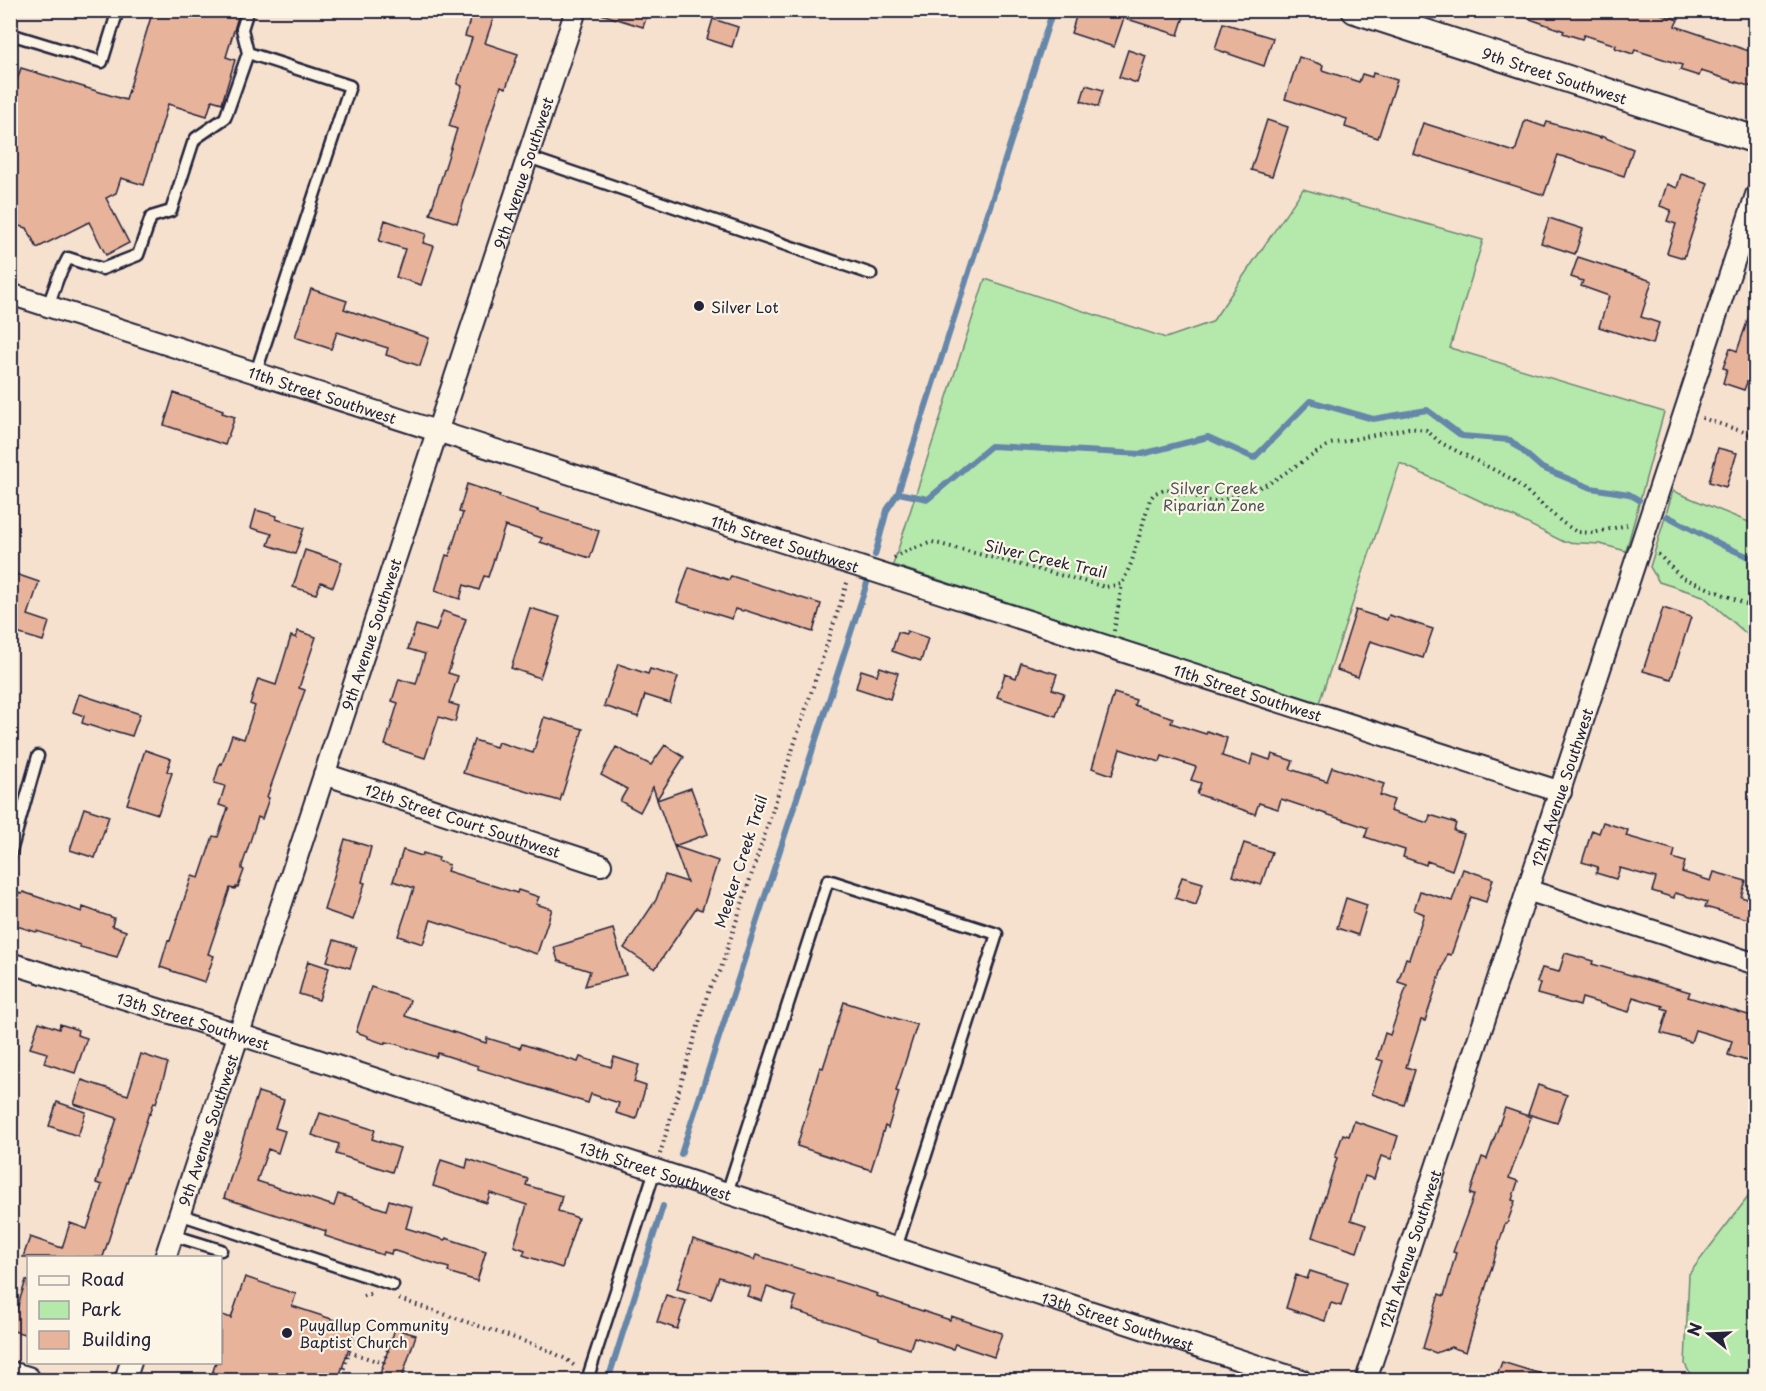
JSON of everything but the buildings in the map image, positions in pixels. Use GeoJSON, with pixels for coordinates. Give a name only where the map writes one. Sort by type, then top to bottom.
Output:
{"type":"FeatureCollection","features":[{"type":"Feature","properties":{"kind":"street","name":"9th Avenue Southwest"},"geometry":{"type":"LineString","coordinates":[[165,1256],[576,10]]}},
{"type":"Feature","properties":{"kind":"street","name":"9th Street Southwest"},"geometry":{"type":"LineString","coordinates":[[1355,10],[1755,140]]}},
{"type":"Feature","properties":{"kind":"street","name":"12th Avenue Southwest"},"geometry":{"type":"LineString","coordinates":[[1366,1380],[1561,792],[1755,195]]}},
{"type":"Feature","properties":{"kind":"street","name":"11th Street Southwest"},"geometry":{"type":"LineString","coordinates":[[10,294],[1561,792]]}},
{"type":"Feature","properties":{"kind":"street","name":"12th Street Court Southwest"},"geometry":{"type":"LineString","coordinates":[[324,774],[601,865]]}},
{"type":"Feature","properties":{"kind":"street"},"geometry":{"type":"LineString","coordinates":[[1527,890],[1755,964]]}},
{"type":"Feature","properties":{"kind":"street","name":"13th Street Southwest"},"geometry":{"type":"LineString","coordinates":[[10,963],[657,1164],[728,1193],[1300,1380]]}},
{"type":"Feature","properties":{"kind":"street"},"geometry":{"type":"LineString","coordinates":[[125,1380],[130,1364]]}},
{"type":"Feature","properties":{"kind":"street"},"geometry":{"type":"LineString","coordinates":[[10,1375],[27,1380]]}},
{"type":"Feature","properties":{"kind":"lane"},"geometry":{"type":"LineString","coordinates":[[10,34],[102,62],[118,10]]}},
{"type":"Feature","properties":{"kind":"lane"},"geometry":{"type":"LineString","coordinates":[[48,306],[68,258],[102,269],[138,255],[151,217],[171,211],[196,138],[225,118],[248,53],[242,29],[248,10]]}},
{"type":"Feature","properties":{"kind":"lane"},"geometry":{"type":"LineString","coordinates":[[248,53],[350,86],[256,372]]}},
{"type":"Feature","properties":{"kind":"lane"},"geometry":{"type":"LineString","coordinates":[[528,157],[871,274]]}},
{"type":"Feature","properties":{"kind":"lane"},"geometry":{"type":"LineString","coordinates":[[10,855],[39,756]]}},
{"type":"Feature","properties":{"kind":"lane"},"geometry":{"type":"LineString","coordinates":[[728,1193],[828,880],[997,934],[896,1248]]}},
{"type":"Feature","properties":{"kind":"lane"},"geometry":{"type":"LineString","coordinates":[[587,1379],[657,1164]]}},
{"type":"Feature","properties":{"kind":"lane"},"geometry":{"type":"LineString","coordinates":[[179,1214],[393,1285]]}},
{"type":"Feature","properties":{"kind":"lane"},"geometry":{"type":"LineString","coordinates":[[172,1235],[221,1250]]}},
{"type":"Feature","properties":{"kind":"path"},"geometry":{"type":"LineString","coordinates":[[1691,414],[1755,436]]}},
{"type":"Feature","properties":{"kind":"path","name":"Silver Creek Trail"},"geometry":{"type":"LineString","coordinates":[[886,563],[904,552],[932,542],[1106,587],[1122,584],[1132,561],[1150,500],[1155,493],[1165,489],[1209,501],[1219,501],[1268,484],[1330,444],[1409,428],[1426,430],[1441,443],[1512,479],[1563,523],[1577,532],[1593,533],[1631,524]]}},
{"type":"Feature","properties":{"kind":"path"},"geometry":{"type":"LineString","coordinates":[[1651,547],[1681,577],[1755,608]]}},
{"type":"Feature","properties":{"kind":"path","name":"Meeker Creek Trail"},"geometry":{"type":"LineString","coordinates":[[657,1164],[708,989],[720,971],[850,574]]}},
{"type":"Feature","properties":{"kind":"path"},"geometry":{"type":"LineString","coordinates":[[1109,647],[1122,584]]}},
{"type":"Feature","properties":{"kind":"path"},"geometry":{"type":"LineString","coordinates":[[363,1296],[375,1292]]}},
{"type":"Feature","properties":{"kind":"path"},"geometry":{"type":"LineString","coordinates":[[395,1298],[541,1347],[566,1359],[587,1379]]}},
{"type":"Feature","properties":{"kind":"path"},"geometry":{"type":"LineString","coordinates":[[340,1380],[357,1328]]}},
{"type":"Feature","properties":{"kind":"path"},"geometry":{"type":"LineString","coordinates":[[378,1380],[392,1337]]}},
{"type":"Feature","properties":{"kind":"path"},"geometry":{"type":"LineString","coordinates":[[349,1352],[384,1362]]}},
{"type":"Feature","properties":{"kind":"path"},"geometry":{"type":"LineString","coordinates":[[376,1360],[386,1354]]}},
{"type":"Feature","properties":{"kind":"green space","name":"Silver Creek Riparian Zone"},"geometry":{"type":"Polygon","coordinates":[[[1303,189],[1483,240],[1450,348],[1664,412],[1626,551],[1600,544],[1564,542],[1400,463],[1319,703],[893,565],[985,279],[1166,338],[1212,322],[1303,189]]]}},
{"type":"Feature","properties":{"kind":"green space"},"geometry":{"type":"Polygon","coordinates":[[[1673,491],[1751,523],[1755,509],[1755,641],[1703,596],[1659,582],[1650,567],[1673,491]]]}},
{"type":"Feature","properties":{"kind":"green space"},"geometry":{"type":"Polygon","coordinates":[[[1755,1188],[1755,1380],[1693,1380],[1685,1364],[1689,1274],[1755,1188]]]}},
{"type":"Feature","properties":{"kind":"waterway"},"geometry":{"type":"LineString","coordinates":[[898,493],[1053,10]]}},
{"type":"Feature","properties":{"kind":"waterway"},"geometry":{"type":"LineString","coordinates":[[875,555],[887,510],[898,493],[928,499],[991,446],[1142,454],[1208,437],[1254,458],[1310,401],[1373,419],[1427,410],[1462,436],[1510,440],[1542,468],[1591,488],[1629,494],[1639,500]]}},
{"type":"Feature","properties":{"kind":"waterway"},"geometry":{"type":"LineString","coordinates":[[1667,516],[1756,560]]}},
{"type":"Feature","properties":{"kind":"waterway"},"geometry":{"type":"LineString","coordinates":[[681,1154],[867,583]]}},
{"type":"Feature","properties":{"kind":"waterway"},"geometry":{"type":"LineString","coordinates":[[608,1380],[663,1206]]}},
{"type":"Feature","properties":{"kind":"place","name":"Silver Lot"},"geometry":{"type":"Point","coordinates":[699,306]}},
{"type":"Feature","properties":{"kind":"place","name":"Puyallup Community Baptist Church"},"geometry":{"type":"Point","coordinates":[287,1333]}}]}
